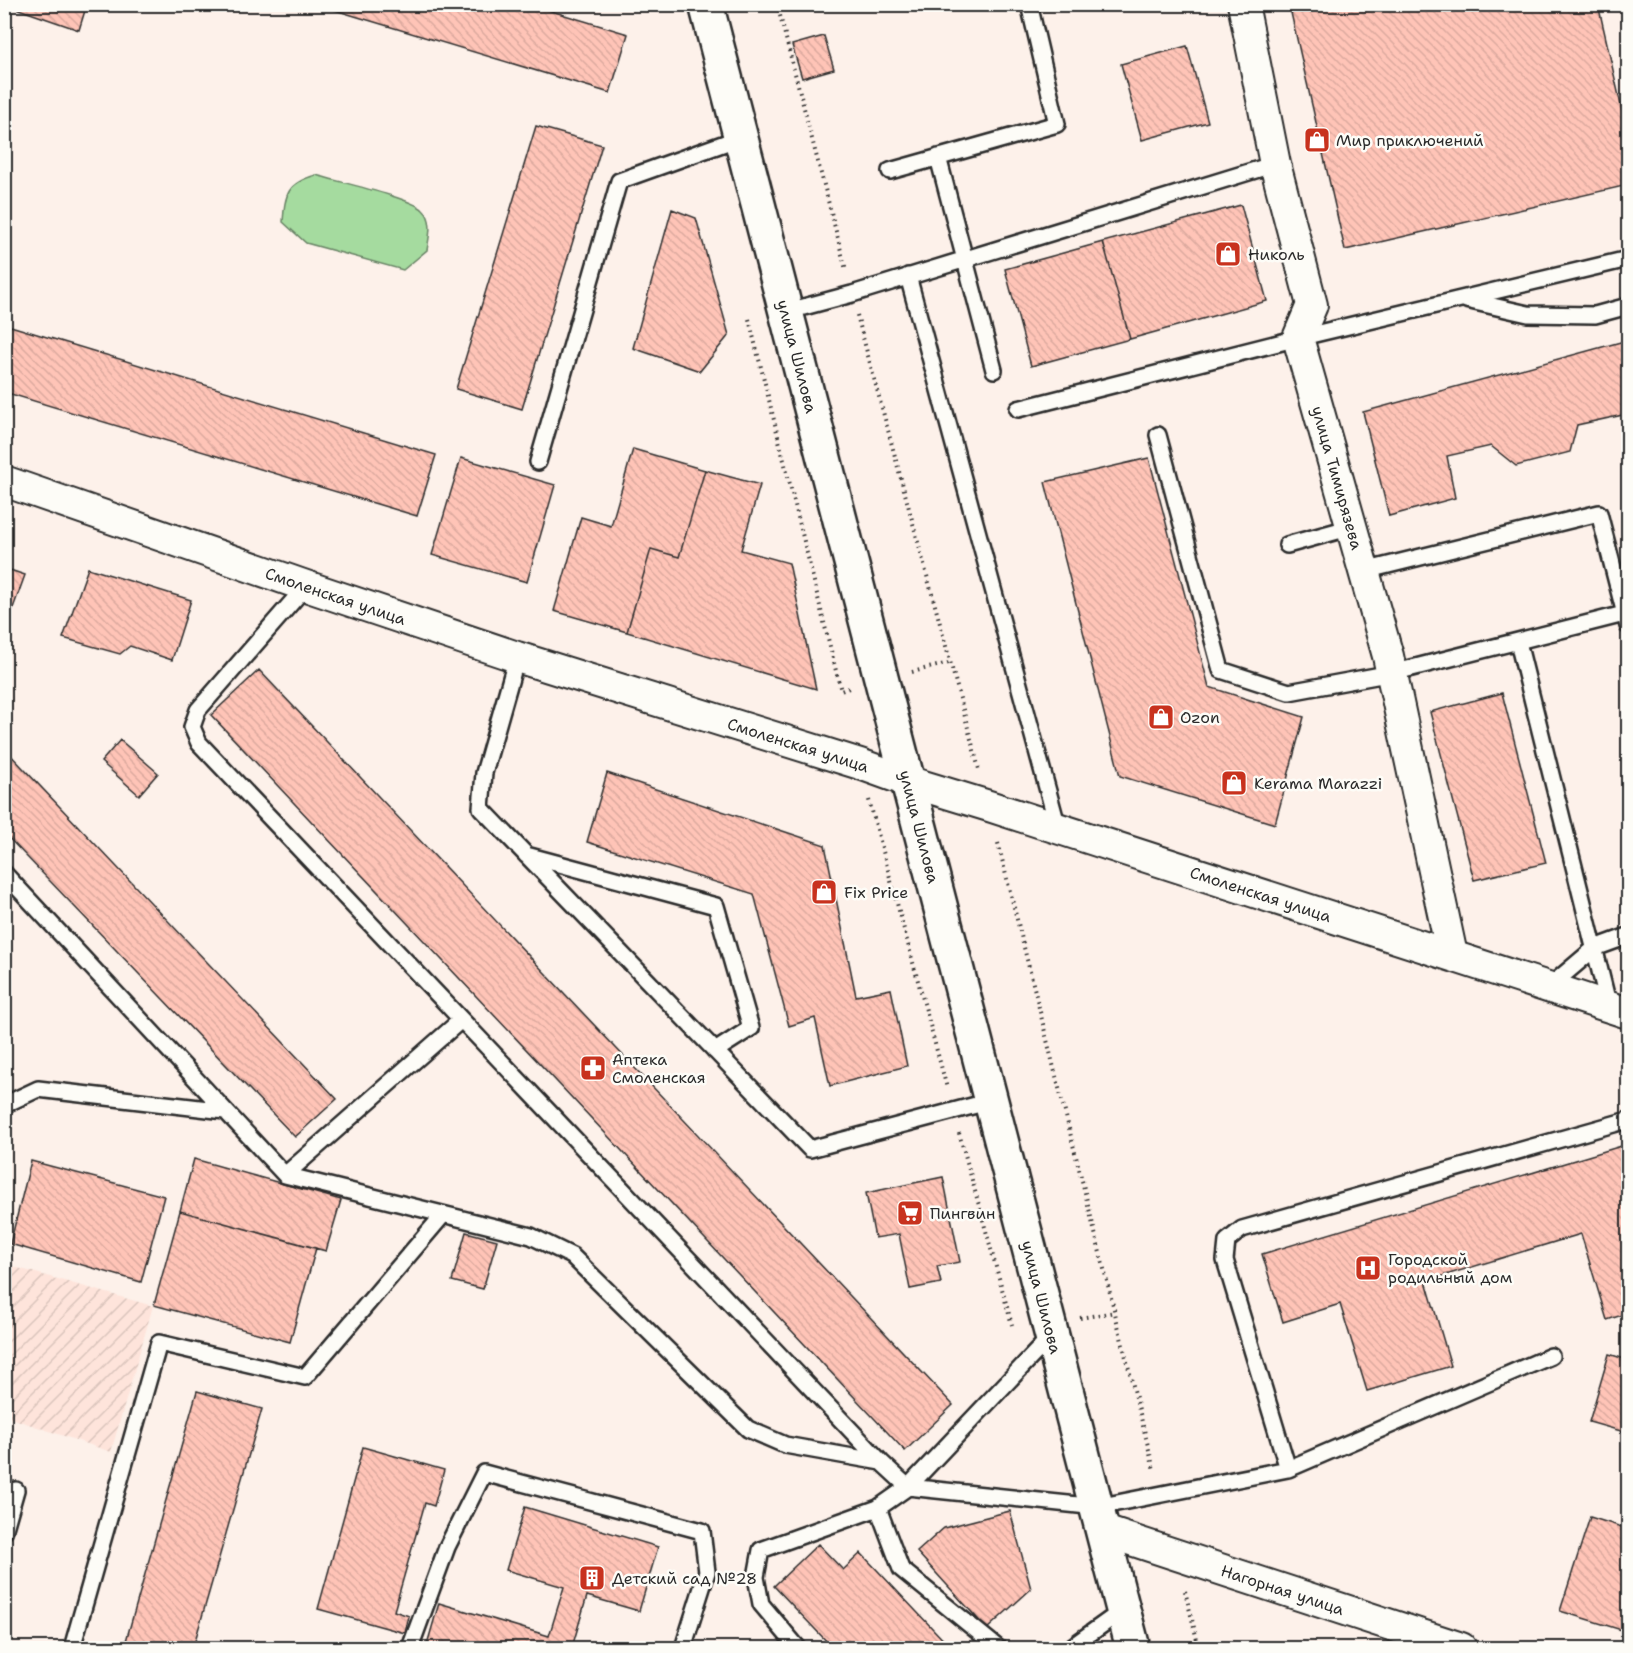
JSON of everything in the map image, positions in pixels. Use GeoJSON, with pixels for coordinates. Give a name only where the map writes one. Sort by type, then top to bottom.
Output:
{"type":"FeatureCollection","features":[{"type":"Feature","properties":{"kind":"main road","name":"улица Шилова"},"geometry":{"type":"LineString","coordinates":[[706,4],[1133,1648]]}},
{"type":"Feature","properties":{"kind":"street"},"geometry":{"type":"LineString","coordinates":[[1243,4],[1275,164],[1312,305],[1298,338]]}},
{"type":"Feature","properties":{"kind":"street","name":"улица Тимирязева"},"geometry":{"type":"LineString","coordinates":[[1298,338],[1392,673],[1452,955]]}},
{"type":"Feature","properties":{"kind":"street","name":"Смоленская улица"},"geometry":{"type":"LineString","coordinates":[[4,481],[517,657],[860,764],[1619,1010]]}},
{"type":"Feature","properties":{"kind":"street","name":"Нагорная улица"},"geometry":{"type":"LineString","coordinates":[[1100,1519],[1461,1648]]}},
{"type":"Feature","properties":{"kind":"lane"},"geometry":{"type":"LineString","coordinates":[[890,171],[1057,124],[1029,4]]}},
{"type":"Feature","properties":{"kind":"lane"},"geometry":{"type":"LineString","coordinates":[[538,462],[619,181],[739,138]]}},
{"type":"Feature","properties":{"kind":"lane"},"geometry":{"type":"LineString","coordinates":[[938,157],[994,370]]}},
{"type":"Feature","properties":{"kind":"lane"},"geometry":{"type":"LineString","coordinates":[[785,312],[964,260],[1275,164]]}},
{"type":"Feature","properties":{"kind":"lane"},"geometry":{"type":"LineString","coordinates":[[1018,409],[1298,338],[1629,260]]}},
{"type":"Feature","properties":{"kind":"lane"},"geometry":{"type":"LineString","coordinates":[[909,276],[1058,828]]}},
{"type":"Feature","properties":{"kind":"lane"},"geometry":{"type":"LineString","coordinates":[[1462,299],[1528,314],[1595,315],[1629,306]]}},
{"type":"Feature","properties":{"kind":"lane"},"geometry":{"type":"LineString","coordinates":[[1158,435],[1221,670],[1289,692],[1392,673],[1627,618],[1599,513],[1364,571]]}},
{"type":"Feature","properties":{"kind":"lane"},"geometry":{"type":"LineString","coordinates":[[1287,545],[1352,526]]}},
{"type":"Feature","properties":{"kind":"lane"},"geometry":{"type":"LineString","coordinates":[[306,586],[198,710],[192,727],[199,743],[881,1462],[908,1486],[1100,1519],[1288,1469],[1551,1356]]}},
{"type":"Feature","properties":{"kind":"lane"},"geometry":{"type":"LineString","coordinates":[[1518,642],[1595,948],[1619,1010]]}},
{"type":"Feature","properties":{"kind":"lane"},"geometry":{"type":"LineString","coordinates":[[517,657],[484,773],[481,808],[810,1149],[991,1101]]}},
{"type":"Feature","properties":{"kind":"lane"},"geometry":{"type":"LineString","coordinates":[[526,855],[716,906],[751,1028],[715,1051]]}},
{"type":"Feature","properties":{"kind":"lane"},"geometry":{"type":"LineString","coordinates":[[4,873],[285,1175],[531,1236],[572,1256],[748,1429],[785,1445],[881,1462]]}},
{"type":"Feature","properties":{"kind":"lane"},"geometry":{"type":"LineString","coordinates":[[1549,987],[1595,948],[1629,936]]}},
{"type":"Feature","properties":{"kind":"lane"},"geometry":{"type":"LineString","coordinates":[[285,1175],[461,1020]]}},
{"type":"Feature","properties":{"kind":"lane"},"geometry":{"type":"LineString","coordinates":[[4,1105],[38,1089],[225,1111]]}},
{"type":"Feature","properties":{"kind":"lane"},"geometry":{"type":"LineString","coordinates":[[1288,1469],[1225,1260],[1227,1241],[1242,1229],[1629,1120]]}},
{"type":"Feature","properties":{"kind":"lane"},"geometry":{"type":"LineString","coordinates":[[72,1648],[159,1343],[305,1377],[444,1215]]}},
{"type":"Feature","properties":{"kind":"lane"},"geometry":{"type":"LineString","coordinates":[[798,1648],[761,1604],[756,1577],[761,1550],[878,1508],[908,1486],[1052,1335]]}},
{"type":"Feature","properties":{"kind":"lane"},"geometry":{"type":"LineString","coordinates":[[410,1648],[447,1548],[484,1473],[702,1531],[707,1572],[683,1648]]}},
{"type":"Feature","properties":{"kind":"lane"},"geometry":{"type":"LineString","coordinates":[[4,1532],[16,1490]]}},
{"type":"Feature","properties":{"kind":"lane"},"geometry":{"type":"LineString","coordinates":[[878,1508],[902,1569],[998,1648]]}},
{"type":"Feature","properties":{"kind":"lane"},"geometry":{"type":"LineString","coordinates":[[1070,1648],[1123,1610]]}},
{"type":"Feature","properties":{"kind":"path"},"geometry":{"type":"LineString","coordinates":[[749,319],[841,690]]}},
{"type":"Feature","properties":{"kind":"path"},"geometry":{"type":"LineString","coordinates":[[867,794],[910,950]]}},
{"type":"Feature","properties":{"kind":"shaded area"},"geometry":{"type":"Polygon","coordinates":[[[4,1264],[153,1306],[111,1452],[5,1416],[4,1264]]]}},
{"type":"Feature","properties":{"kind":"green space"},"geometry":{"type":"Polygon","coordinates":[[[316,175],[389,195],[416,205],[429,219],[430,234],[427,250],[403,270],[306,243],[283,222],[285,204],[293,186],[316,175]]]}},
{"type":"Feature","properties":{"kind":"building"},"geometry":{"type":"Polygon","coordinates":[[[4,4],[87,4],[79,30],[4,4]]]}},
{"type":"Feature","properties":{"kind":"building"},"geometry":{"type":"Polygon","coordinates":[[[315,4],[528,4],[628,34],[610,93],[315,4]]]}},
{"type":"Feature","properties":{"kind":"building"},"geometry":{"type":"Polygon","coordinates":[[[1289,4],[1598,4],[1628,136],[1628,185],[1345,250],[1289,4]]]}},
{"type":"Feature","properties":{"kind":"building"},"geometry":{"type":"Polygon","coordinates":[[[824,36],[834,69],[802,78],[792,45],[824,36]]]}},
{"type":"Feature","properties":{"kind":"building"},"geometry":{"type":"Polygon","coordinates":[[[1187,46],[1208,122],[1142,140],[1121,64],[1187,46]]]}},
{"type":"Feature","properties":{"kind":"building"},"geometry":{"type":"Polygon","coordinates":[[[536,126],[602,145],[522,409],[456,389],[536,126]]]}},
{"type":"Feature","properties":{"kind":"building"},"geometry":{"type":"Polygon","coordinates":[[[1241,205],[1267,301],[1130,339],[1103,242],[1241,205]]]}},
{"type":"Feature","properties":{"kind":"building"},"geometry":{"type":"Polygon","coordinates":[[[672,209],[696,218],[729,335],[700,371],[633,348],[672,209]]]}},
{"type":"Feature","properties":{"kind":"building"},"geometry":{"type":"Polygon","coordinates":[[[1103,242],[1130,339],[1031,366],[1005,269],[1103,242]]]}},
{"type":"Feature","properties":{"kind":"building"},"geometry":{"type":"Polygon","coordinates":[[[4,324],[436,455],[417,516],[4,392],[4,324]]]}},
{"type":"Feature","properties":{"kind":"building"},"geometry":{"type":"Polygon","coordinates":[[[1628,340],[1628,435],[1623,415],[1577,425],[1570,452],[1516,466],[1491,446],[1447,456],[1455,498],[1389,516],[1363,412],[1628,340]]]}},
{"type":"Feature","properties":{"kind":"building"},"geometry":{"type":"Polygon","coordinates":[[[633,449],[705,470],[679,557],[651,549],[627,632],[554,611],[581,517],[611,526],[633,449]]]}},
{"type":"Feature","properties":{"kind":"building"},"geometry":{"type":"Polygon","coordinates":[[[461,458],[555,485],[527,582],[432,555],[461,458]]]}},
{"type":"Feature","properties":{"kind":"building"},"geometry":{"type":"Polygon","coordinates":[[[1149,458],[1209,687],[1304,717],[1275,824],[1120,776],[1045,482],[1149,458]]]}},
{"type":"Feature","properties":{"kind":"building"},"geometry":{"type":"Polygon","coordinates":[[[705,470],[760,485],[741,550],[789,563],[816,689],[627,632],[651,549],[679,557],[705,470]]]}},
{"type":"Feature","properties":{"kind":"building"},"geometry":{"type":"Polygon","coordinates":[[[4,568],[25,575],[4,633],[4,568]]]}},
{"type":"Feature","properties":{"kind":"building"},"geometry":{"type":"Polygon","coordinates":[[[88,568],[191,600],[172,660],[130,646],[120,654],[63,638],[88,568]]]}},
{"type":"Feature","properties":{"kind":"building"},"geometry":{"type":"Polygon","coordinates":[[[259,670],[953,1405],[905,1451],[211,715],[259,670]]]}},
{"type":"Feature","properties":{"kind":"building"},"geometry":{"type":"Polygon","coordinates":[[[1502,693],[1546,863],[1474,880],[1430,712],[1502,693]]]}},
{"type":"Feature","properties":{"kind":"building"},"geometry":{"type":"Polygon","coordinates":[[[120,740],[158,773],[139,795],[101,762],[120,740]]]}},
{"type":"Feature","properties":{"kind":"building"},"geometry":{"type":"Polygon","coordinates":[[[4,748],[337,1099],[295,1137],[4,833],[4,748]]]}},
{"type":"Feature","properties":{"kind":"building"},"geometry":{"type":"Polygon","coordinates":[[[607,773],[825,845],[856,996],[891,989],[907,1066],[830,1086],[815,1018],[789,1026],[754,894],[587,842],[607,773]]]}},
{"type":"Feature","properties":{"kind":"building","name":"Городской родильный дом"},"geometry":{"type":"Polygon","coordinates":[[[1628,1144],[1628,1313],[1607,1320],[1581,1234],[1426,1281],[1451,1366],[1367,1391],[1340,1304],[1283,1322],[1262,1254],[1628,1144]]]}},
{"type":"Feature","properties":{"kind":"building"},"geometry":{"type":"Polygon","coordinates":[[[194,1159],[341,1200],[326,1251],[180,1211],[194,1159]]]}},
{"type":"Feature","properties":{"kind":"building"},"geometry":{"type":"Polygon","coordinates":[[[31,1161],[164,1196],[141,1282],[10,1244],[31,1161]]]}},
{"type":"Feature","properties":{"kind":"building","name":"Пингвин"},"geometry":{"type":"Polygon","coordinates":[[[943,1177],[960,1262],[937,1266],[941,1283],[910,1289],[899,1234],[875,1238],[866,1193],[943,1177]]]}},
{"type":"Feature","properties":{"kind":"building"},"geometry":{"type":"Polygon","coordinates":[[[180,1211],[316,1248],[290,1342],[154,1305],[180,1211]]]}},
{"type":"Feature","properties":{"kind":"building"},"geometry":{"type":"Polygon","coordinates":[[[466,1232],[497,1240],[483,1289],[452,1281],[466,1232]]]}},
{"type":"Feature","properties":{"kind":"building"},"geometry":{"type":"Polygon","coordinates":[[[1609,1354],[1628,1360],[1628,1433],[1589,1422],[1609,1354]]]}},
{"type":"Feature","properties":{"kind":"building"},"geometry":{"type":"Polygon","coordinates":[[[197,1391],[262,1409],[193,1648],[124,1648],[197,1391]]]}},
{"type":"Feature","properties":{"kind":"building"},"geometry":{"type":"Polygon","coordinates":[[[363,1447],[444,1470],[434,1506],[425,1503],[394,1611],[409,1616],[405,1633],[318,1609],[363,1447]]]}},
{"type":"Feature","properties":{"kind":"building","name":"Детский сад №28"},"geometry":{"type":"Polygon","coordinates":[[[525,1507],[658,1547],[639,1611],[587,1596],[573,1644],[587,1648],[426,1648],[439,1603],[549,1636],[564,1587],[506,1570],[525,1507]]]}},
{"type":"Feature","properties":{"kind":"building"},"geometry":{"type":"Polygon","coordinates":[[[1010,1511],[1031,1589],[987,1629],[917,1552],[944,1528],[1010,1511]]]}},
{"type":"Feature","properties":{"kind":"building"},"geometry":{"type":"Polygon","coordinates":[[[1590,1517],[1628,1529],[1628,1632],[1560,1611],[1590,1517]]]}},
{"type":"Feature","properties":{"kind":"building"},"geometry":{"type":"Polygon","coordinates":[[[818,1544],[843,1570],[861,1553],[951,1648],[833,1648],[774,1586],[818,1544]]]}},
{"type":"Feature","properties":{"kind":"place","name":"Мир приключений"},"geometry":{"type":"Point","coordinates":[1317,140]}},
{"type":"Feature","properties":{"kind":"place","name":"Николь"},"geometry":{"type":"Point","coordinates":[1228,254]}},
{"type":"Feature","properties":{"kind":"place","name":"Ozon"},"geometry":{"type":"Point","coordinates":[1161,717]}},
{"type":"Feature","properties":{"kind":"place","name":"Kerama Marazzi"},"geometry":{"type":"Point","coordinates":[1234,783]}},
{"type":"Feature","properties":{"kind":"place","name":"Fix Price"},"geometry":{"type":"Point","coordinates":[824,892]}},
{"type":"Feature","properties":{"kind":"place","name":"Аптека Смоленская"},"geometry":{"type":"Point","coordinates":[593,1068]}},
{"type":"Feature","properties":{"kind":"place","name":"Пингвин"},"geometry":{"type":"Point","coordinates":[910,1213]}},
{"type":"Feature","properties":{"kind":"place","name":"Городской родильный дом"},"geometry":{"type":"Point","coordinates":[1368,1268]}},
{"type":"Feature","properties":{"kind":"place","name":"Детский сад №28"},"geometry":{"type":"Point","coordinates":[592,1578]}}]}
